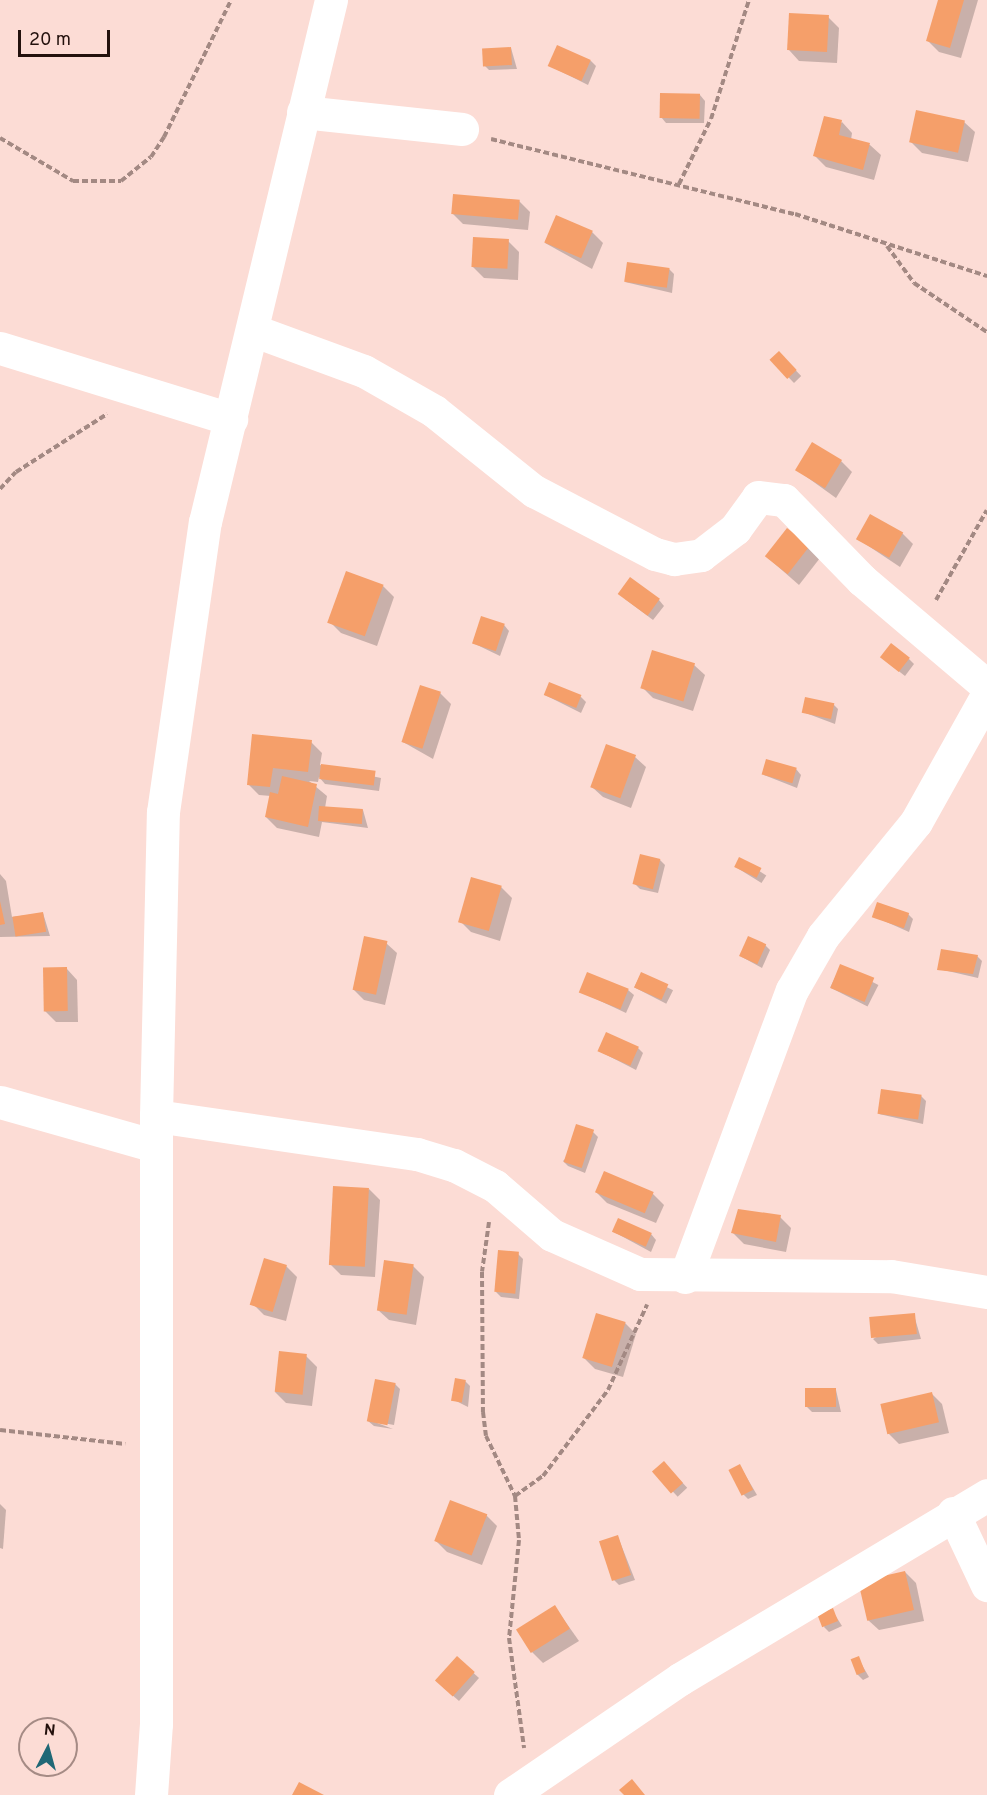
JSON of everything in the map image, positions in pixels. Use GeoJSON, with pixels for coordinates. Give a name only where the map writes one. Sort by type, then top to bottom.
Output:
{"type":"FeatureCollection","features":[{"type":"Feature","properties":{"kind":"street"},"geometry":{"type":"LineString","coordinates":[[151,1795],[156,1724],[156,1131],[163,812],[205,522],[331,0]]}},
{"type":"Feature","properties":{"kind":"street"},"geometry":{"type":"LineString","coordinates":[[303,112],[472,133]]}},
{"type":"Feature","properties":{"kind":"street"},"geometry":{"type":"LineString","coordinates":[[252,330],[364,371],[434,411],[534,491],[655,554],[674,559],[701,555],[735,529],[758,497],[784,500],[917,628],[987,687]]}},
{"type":"Feature","properties":{"kind":"street"},"geometry":{"type":"LineString","coordinates":[[0,348],[231,419]]}},
{"type":"Feature","properties":{"kind":"street"},"geometry":{"type":"LineString","coordinates":[[671,1277],[792,990],[823,936],[916,822],[987,695]]}},
{"type":"Feature","properties":{"kind":"street"},"geometry":{"type":"LineString","coordinates":[[0,1102],[156,1131],[417,1154],[495,1186],[552,1235],[640,1275],[671,1277],[891,1275],[987,1293]]}},
{"type":"Feature","properties":{"kind":"street"},"geometry":{"type":"LineString","coordinates":[[520,1787],[953,1513],[987,1495]]}},
{"type":"Feature","properties":{"kind":"street"},"geometry":{"type":"LineString","coordinates":[[953,1513],[987,1585]]}},
{"type":"Feature","properties":{"kind":"path"},"geometry":{"type":"LineString","coordinates":[[0,138],[73,181],[121,181],[151,157],[164,137],[231,0]]}},
{"type":"Feature","properties":{"kind":"path"},"geometry":{"type":"LineString","coordinates":[[679,184],[711,119],[749,0]]}},
{"type":"Feature","properties":{"kind":"path"},"geometry":{"type":"LineString","coordinates":[[472,133],[795,214],[987,276]]}},
{"type":"Feature","properties":{"kind":"path"},"geometry":{"type":"LineString","coordinates":[[887,245],[914,283],[987,332]]}},
{"type":"Feature","properties":{"kind":"path"},"geometry":{"type":"LineString","coordinates":[[0,489],[16,472],[142,392]]}},
{"type":"Feature","properties":{"kind":"path"},"geometry":{"type":"LineString","coordinates":[[917,628],[962,562],[987,510]]}},
{"type":"Feature","properties":{"kind":"path"},"geometry":{"type":"LineString","coordinates":[[495,1186],[482,1272],[483,1412],[489,1444],[515,1496],[519,1540],[509,1606],[520,1787]]}},
{"type":"Feature","properties":{"kind":"path"},"geometry":{"type":"LineString","coordinates":[[515,1496],[543,1476],[608,1390],[671,1277]]}},
{"type":"Feature","properties":{"kind":"path"},"geometry":{"type":"LineString","coordinates":[[0,1430],[156,1448]]}},
{"type":"Feature","properties":{"kind":"building"},"geometry":{"type":"Polygon","coordinates":[[[938,0],[964,0],[950,48],[926,41],[938,0]]]}},
{"type":"Feature","properties":{"kind":"building"},"geometry":{"type":"Polygon","coordinates":[[[789,13],[829,15],[827,52],[787,50],[789,13]]]}},
{"type":"Feature","properties":{"kind":"building"},"geometry":{"type":"Polygon","coordinates":[[[557,45],[591,60],[581,81],[548,66],[557,45]]]}},
{"type":"Feature","properties":{"kind":"building"},"geometry":{"type":"Polygon","coordinates":[[[511,47],[512,65],[483,66],[482,49],[511,47]]]}},
{"type":"Feature","properties":{"kind":"building"},"geometry":{"type":"Polygon","coordinates":[[[660,93],[700,94],[700,119],[660,118],[660,93]]]}},
{"type":"Feature","properties":{"kind":"building"},"geometry":{"type":"Polygon","coordinates":[[[916,110],[965,120],[958,153],[909,142],[916,110]]]}},
{"type":"Feature","properties":{"kind":"building"},"geometry":{"type":"Polygon","coordinates":[[[824,116],[842,120],[839,135],[870,143],[863,170],[813,156],[824,116]]]}},
{"type":"Feature","properties":{"kind":"building"},"geometry":{"type":"Polygon","coordinates":[[[453,194],[520,200],[518,220],[451,214],[453,194]]]}},
{"type":"Feature","properties":{"kind":"building"},"geometry":{"type":"Polygon","coordinates":[[[556,215],[593,231],[581,258],[544,243],[556,215]]]}},
{"type":"Feature","properties":{"kind":"building"},"geometry":{"type":"Polygon","coordinates":[[[473,237],[509,239],[507,269],[471,267],[473,237]]]}},
{"type":"Feature","properties":{"kind":"building"},"geometry":{"type":"Polygon","coordinates":[[[627,262],[670,268],[667,288],[624,282],[627,262]]]}},
{"type":"Feature","properties":{"kind":"building"},"geometry":{"type":"Polygon","coordinates":[[[779,351],[797,370],[787,379],[769,360],[779,351]]]}},
{"type":"Feature","properties":{"kind":"building"},"geometry":{"type":"Polygon","coordinates":[[[812,442],[842,460],[825,488],[795,470],[812,442]]]}},
{"type":"Feature","properties":{"kind":"building"},"geometry":{"type":"Polygon","coordinates":[[[870,514],[903,532],[889,558],[856,539],[870,514]]]}},
{"type":"Feature","properties":{"kind":"building"},"geometry":{"type":"Polygon","coordinates":[[[787,528],[810,546],[788,574],[765,556],[787,528]]]}},
{"type":"Feature","properties":{"kind":"building"},"geometry":{"type":"Polygon","coordinates":[[[346,571],[384,585],[365,636],[327,623],[346,571]]]}},
{"type":"Feature","properties":{"kind":"building"},"geometry":{"type":"Polygon","coordinates":[[[630,577],[660,599],[648,616],[618,594],[630,577]]]}},
{"type":"Feature","properties":{"kind":"building"},"geometry":{"type":"Polygon","coordinates":[[[481,616],[505,624],[496,651],[472,644],[481,616]]]}},
{"type":"Feature","properties":{"kind":"building"},"geometry":{"type":"Polygon","coordinates":[[[891,643],[910,658],[899,672],[880,657],[891,643]]]}},
{"type":"Feature","properties":{"kind":"building"},"geometry":{"type":"Polygon","coordinates":[[[652,650],[695,663],[683,701],[640,688],[652,650]]]}},
{"type":"Feature","properties":{"kind":"building"},"geometry":{"type":"Polygon","coordinates":[[[549,682],[581,695],[576,708],[544,695],[549,682]]]}},
{"type":"Feature","properties":{"kind":"building"},"geometry":{"type":"Polygon","coordinates":[[[420,685],[441,692],[422,749],[401,742],[420,685]]]}},
{"type":"Feature","properties":{"kind":"building"},"geometry":{"type":"Polygon","coordinates":[[[805,697],[834,703],[831,719],[802,713],[805,697]]]}},
{"type":"Feature","properties":{"kind":"building"},"geometry":{"type":"Polygon","coordinates":[[[252,734],[312,740],[308,772],[273,768],[270,787],[247,785],[252,734]]]}},
{"type":"Feature","properties":{"kind":"building"},"geometry":{"type":"Polygon","coordinates":[[[606,744],[636,755],[620,798],[590,787],[606,744]]]}},
{"type":"Feature","properties":{"kind":"building"},"geometry":{"type":"Polygon","coordinates":[[[766,759],[797,768],[792,783],[762,774],[766,759]]]}},
{"type":"Feature","properties":{"kind":"building"},"geometry":{"type":"Polygon","coordinates":[[[321,764],[376,771],[374,786],[319,779],[321,764]]]}},
{"type":"Feature","properties":{"kind":"building"},"geometry":{"type":"Polygon","coordinates":[[[282,776],[317,784],[308,827],[265,817],[270,792],[278,794],[282,776]]]}},
{"type":"Feature","properties":{"kind":"building"},"geometry":{"type":"Polygon","coordinates":[[[319,806],[363,809],[362,824],[318,821],[319,806]]]}},
{"type":"Feature","properties":{"kind":"building"},"geometry":{"type":"Polygon","coordinates":[[[640,854],[660,859],[653,889],[633,884],[640,854]]]}},
{"type":"Feature","properties":{"kind":"building"},"geometry":{"type":"Polygon","coordinates":[[[739,857],[761,868],[757,878],[734,867],[739,857]]]}},
{"type":"Feature","properties":{"kind":"building"},"geometry":{"type":"Polygon","coordinates":[[[471,877],[502,886],[489,931],[458,922],[471,877]]]}},
{"type":"Feature","properties":{"kind":"building"},"geometry":{"type":"Polygon","coordinates":[[[0,901],[5,924],[0,925],[0,901]]]}},
{"type":"Feature","properties":{"kind":"building"},"geometry":{"type":"Polygon","coordinates":[[[877,902],[909,913],[904,928],[872,917],[877,902]]]}},
{"type":"Feature","properties":{"kind":"building"},"geometry":{"type":"Polygon","coordinates":[[[43,912],[46,932],[16,937],[12,917],[43,912]]]}},
{"type":"Feature","properties":{"kind":"building"},"geometry":{"type":"Polygon","coordinates":[[[364,936],[387,941],[376,995],[353,990],[364,936]]]}},
{"type":"Feature","properties":{"kind":"building"},"geometry":{"type":"Polygon","coordinates":[[[748,936],[766,944],[757,964],[739,956],[748,936]]]}},
{"type":"Feature","properties":{"kind":"building"},"geometry":{"type":"Polygon","coordinates":[[[941,949],[978,955],[973,974],[937,970],[941,949]]]}},
{"type":"Feature","properties":{"kind":"building"},"geometry":{"type":"Polygon","coordinates":[[[840,964],[874,978],[865,1002],[830,988],[840,964]]]}},
{"type":"Feature","properties":{"kind":"building"},"geometry":{"type":"Polygon","coordinates":[[[43,967],[67,967],[68,1011],[44,1011],[43,967]]]}},
{"type":"Feature","properties":{"kind":"building"},"geometry":{"type":"Polygon","coordinates":[[[587,972],[629,989],[620,1009],[579,992],[587,972]]]}},
{"type":"Feature","properties":{"kind":"building"},"geometry":{"type":"Polygon","coordinates":[[[641,972],[668,984],[661,1000],[634,988],[641,972]]]}},
{"type":"Feature","properties":{"kind":"building"},"geometry":{"type":"Polygon","coordinates":[[[606,1032],[639,1047],[630,1066],[597,1051],[606,1032]]]}},
{"type":"Feature","properties":{"kind":"building"},"geometry":{"type":"Polygon","coordinates":[[[881,1089],[922,1095],[918,1119],[878,1114],[881,1089]]]}},
{"type":"Feature","properties":{"kind":"building"},"geometry":{"type":"Polygon","coordinates":[[[576,1124],[594,1130],[582,1168],[564,1162],[576,1124]]]}},
{"type":"Feature","properties":{"kind":"building"},"geometry":{"type":"Polygon","coordinates":[[[604,1171],[654,1192],[645,1213],[595,1192],[604,1171]]]}},
{"type":"Feature","properties":{"kind":"building"},"geometry":{"type":"Polygon","coordinates":[[[333,1186],[369,1188],[365,1267],[329,1265],[333,1186]]]}},
{"type":"Feature","properties":{"kind":"building"},"geometry":{"type":"Polygon","coordinates":[[[738,1209],[781,1215],[776,1242],[731,1233],[738,1209]]]}},
{"type":"Feature","properties":{"kind":"building"},"geometry":{"type":"Polygon","coordinates":[[[618,1218],[652,1233],[646,1247],[612,1232],[618,1218]]]}},
{"type":"Feature","properties":{"kind":"building"},"geometry":{"type":"Polygon","coordinates":[[[498,1250],[519,1252],[515,1294],[494,1292],[498,1250]]]}},
{"type":"Feature","properties":{"kind":"building"},"geometry":{"type":"Polygon","coordinates":[[[264,1258],[287,1265],[273,1312],[250,1305],[264,1258]]]}},
{"type":"Feature","properties":{"kind":"building"},"geometry":{"type":"Polygon","coordinates":[[[384,1260],[414,1264],[407,1315],[377,1311],[384,1260]]]}},
{"type":"Feature","properties":{"kind":"building"},"geometry":{"type":"Polygon","coordinates":[[[596,1313],[626,1322],[612,1367],[582,1358],[596,1313]]]}},
{"type":"Feature","properties":{"kind":"building"},"geometry":{"type":"Polygon","coordinates":[[[915,1313],[917,1334],[871,1338],[869,1317],[915,1313]]]}},
{"type":"Feature","properties":{"kind":"building"},"geometry":{"type":"Polygon","coordinates":[[[279,1351],[307,1354],[303,1395],[275,1392],[279,1351]]]}},
{"type":"Feature","properties":{"kind":"building"},"geometry":{"type":"Polygon","coordinates":[[[455,1378],[466,1380],[462,1403],[451,1401],[455,1378]]]}},
{"type":"Feature","properties":{"kind":"building"},"geometry":{"type":"Polygon","coordinates":[[[375,1379],[396,1383],[387,1425],[367,1421],[375,1379]]]}},
{"type":"Feature","properties":{"kind":"building"},"geometry":{"type":"Polygon","coordinates":[[[805,1388],[836,1388],[836,1407],[805,1407],[805,1388]]]}},
{"type":"Feature","properties":{"kind":"building"},"geometry":{"type":"Polygon","coordinates":[[[932,1392],[939,1422],[887,1434],[880,1404],[932,1392]]]}},
{"type":"Feature","properties":{"kind":"building"},"geometry":{"type":"Polygon","coordinates":[[[664,1461],[683,1483],[671,1493],[652,1471],[664,1461]]]}},
{"type":"Feature","properties":{"kind":"building"},"geometry":{"type":"Polygon","coordinates":[[[740,1464],[753,1490],[742,1496],[728,1470],[740,1464]]]}},
{"type":"Feature","properties":{"kind":"building"},"geometry":{"type":"Polygon","coordinates":[[[450,1500],[487,1514],[472,1555],[434,1541],[450,1500]]]}},
{"type":"Feature","properties":{"kind":"building"},"geometry":{"type":"Polygon","coordinates":[[[618,1535],[631,1575],[612,1581],[599,1541],[618,1535]]]}},
{"type":"Feature","properties":{"kind":"building"},"geometry":{"type":"Polygon","coordinates":[[[905,1571],[914,1610],[867,1621],[858,1582],[905,1571]]]}},
{"type":"Feature","properties":{"kind":"building"},"geometry":{"type":"Polygon","coordinates":[[[555,1605],[570,1629],[531,1653],[516,1629],[555,1605]]]}},
{"type":"Feature","properties":{"kind":"building"},"geometry":{"type":"Polygon","coordinates":[[[833,1608],[838,1621],[822,1627],[817,1614],[833,1608]]]}},
{"type":"Feature","properties":{"kind":"building"},"geometry":{"type":"Polygon","coordinates":[[[457,1656],[475,1672],[453,1697],[435,1681],[457,1656]]]}},
{"type":"Feature","properties":{"kind":"building"},"geometry":{"type":"Polygon","coordinates":[[[859,1656],[865,1672],[857,1675],[851,1659],[859,1656]]]}},
{"type":"Feature","properties":{"kind":"building"},"geometry":{"type":"Polygon","coordinates":[[[632,1779],[645,1795],[624,1795],[619,1790],[632,1779]]]}},
{"type":"Feature","properties":{"kind":"building"},"geometry":{"type":"Polygon","coordinates":[[[299,1782],[324,1795],[292,1795],[299,1782]]]}}]}
